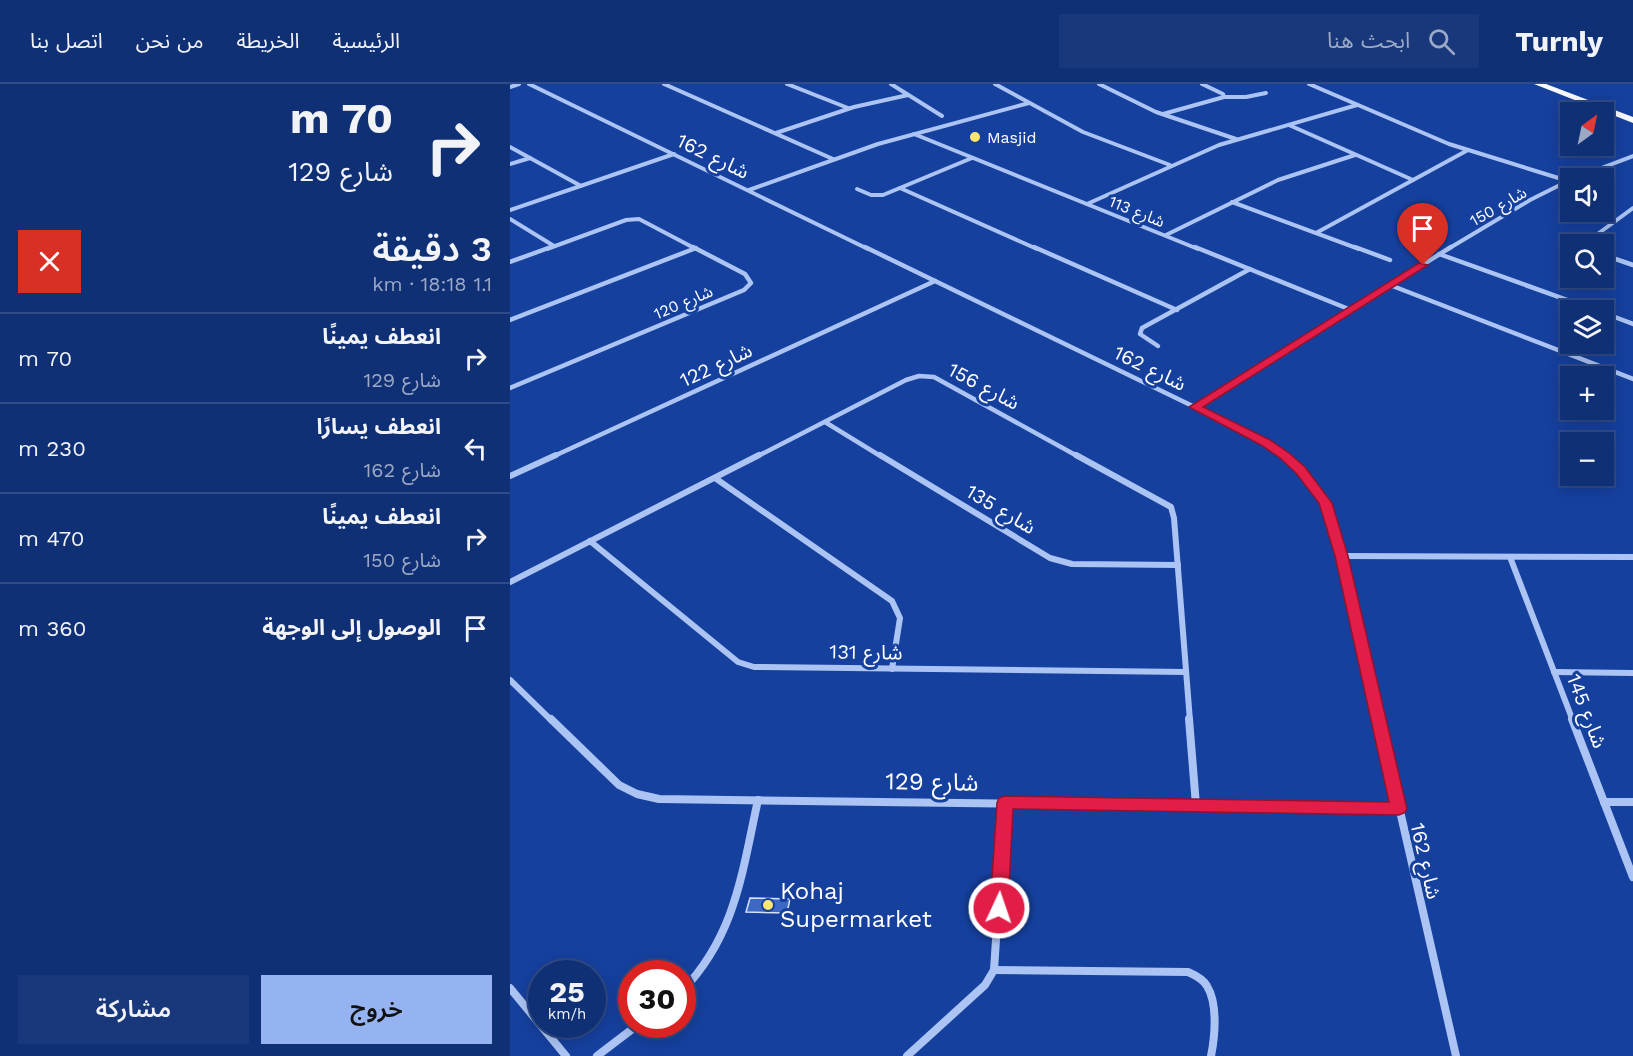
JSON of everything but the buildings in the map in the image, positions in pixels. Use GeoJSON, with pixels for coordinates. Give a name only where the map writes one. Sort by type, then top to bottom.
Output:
{"type":"FeatureCollection","features":[{"type":"Feature","properties":{"kind":"main road"},"geometry":{"type":"LineString","coordinates":[[1538,84],[1633,120]]}},
{"type":"Feature","properties":{"kind":"main road"},"geometry":{"type":"LineString","coordinates":[[1552,84],[1633,114]]}},
{"type":"Feature","properties":{"kind":"street"},"geometry":{"type":"LineString","coordinates":[[510,87],[519,84]]}},
{"type":"Feature","properties":{"kind":"street","name":"شارع 162"},"geometry":{"type":"LineString","coordinates":[[529,84],[1195,407],[1265,443],[1301,470],[1325,503],[1342,556],[1456,1056]]}},
{"type":"Feature","properties":{"kind":"street"},"geometry":{"type":"LineString","coordinates":[[664,84],[834,159]]}},
{"type":"Feature","properties":{"kind":"street"},"geometry":{"type":"LineString","coordinates":[[787,84],[848,109]]}},
{"type":"Feature","properties":{"kind":"street"},"geometry":{"type":"LineString","coordinates":[[891,84],[942,116]]}},
{"type":"Feature","properties":{"kind":"street"},"geometry":{"type":"LineString","coordinates":[[994,84],[1089,135],[1170,165]]}},
{"type":"Feature","properties":{"kind":"street"},"geometry":{"type":"LineString","coordinates":[[1100,84],[1163,114],[1236,140]]}},
{"type":"Feature","properties":{"kind":"street"},"geometry":{"type":"LineString","coordinates":[[1202,84],[1224,97]]}},
{"type":"Feature","properties":{"kind":"street"},"geometry":{"type":"LineString","coordinates":[[1309,84],[1468,150],[1560,178]]}},
{"type":"Feature","properties":{"kind":"street"},"geometry":{"type":"LineString","coordinates":[[1163,114],[1224,97],[1246,97],[1266,93]]}},
{"type":"Feature","properties":{"kind":"street"},"geometry":{"type":"LineString","coordinates":[[776,134],[848,109],[908,95]]}},
{"type":"Feature","properties":{"kind":"street"},"geometry":{"type":"LineString","coordinates":[[749,190],[834,159],[914,134],[1029,103]]}},
{"type":"Feature","properties":{"kind":"street"},"geometry":{"type":"LineString","coordinates":[[1087,204],[1170,165],[1236,140],[1357,105]]}},
{"type":"Feature","properties":{"kind":"street"},"geometry":{"type":"LineString","coordinates":[[1288,124],[1413,180]]}},
{"type":"Feature","properties":{"kind":"street","name":"شارع 113"},"geometry":{"type":"LineString","coordinates":[[914,134],[1351,310]]}},
{"type":"Feature","properties":{"kind":"street"},"geometry":{"type":"LineString","coordinates":[[510,147],[581,186]]}},
{"type":"Feature","properties":{"kind":"street"},"geometry":{"type":"LineString","coordinates":[[1316,233],[1468,150]]}},
{"type":"Feature","properties":{"kind":"street"},"geometry":{"type":"LineString","coordinates":[[510,210],[674,154]]}},
{"type":"Feature","properties":{"kind":"street"},"geometry":{"type":"LineString","coordinates":[[1166,235],[1291,175],[1355,155]]}},
{"type":"Feature","properties":{"kind":"street"},"geometry":{"type":"LineString","coordinates":[[1601,168],[1633,156]]}},
{"type":"Feature","properties":{"kind":"street"},"geometry":{"type":"LineString","coordinates":[[510,164],[530,158]]}},
{"type":"Feature","properties":{"kind":"street"},"geometry":{"type":"LineString","coordinates":[[857,189],[879,196],[973,158]]}},
{"type":"Feature","properties":{"kind":"street","name":"شارع 150"},"geometry":{"type":"LineString","coordinates":[[1195,407],[1439,254],[1520,206],[1560,186]]}},
{"type":"Feature","properties":{"kind":"street"},"geometry":{"type":"LineString","coordinates":[[900,188],[1177,310]]}},
{"type":"Feature","properties":{"kind":"street"},"geometry":{"type":"LineString","coordinates":[[1232,202],[1390,260]]}},
{"type":"Feature","properties":{"kind":"street"},"geometry":{"type":"LineString","coordinates":[[1596,234],[1633,208]]}},
{"type":"Feature","properties":{"kind":"street"},"geometry":{"type":"LineString","coordinates":[[510,219],[554,246]]}},
{"type":"Feature","properties":{"kind":"street","name":"شارع 120"},"geometry":{"type":"LineString","coordinates":[[510,388],[738,292],[751,283],[749,276],[639,219],[626,220],[554,246]]}},
{"type":"Feature","properties":{"kind":"street"},"geometry":{"type":"LineString","coordinates":[[510,262],[554,246]]}},
{"type":"Feature","properties":{"kind":"street"},"geometry":{"type":"LineString","coordinates":[[510,320],[696,248]]}},
{"type":"Feature","properties":{"kind":"street"},"geometry":{"type":"LineString","coordinates":[[1439,254],[1567,300]]}},
{"type":"Feature","properties":{"kind":"street"},"geometry":{"type":"LineString","coordinates":[[1614,258],[1633,265]]}},
{"type":"Feature","properties":{"kind":"street"},"geometry":{"type":"LineString","coordinates":[[1158,346],[1142,337],[1140,331],[1250,269]]}},
{"type":"Feature","properties":{"kind":"street","name":"شارع 122"},"geometry":{"type":"LineString","coordinates":[[510,476],[935,280]]}},
{"type":"Feature","properties":{"kind":"street"},"geometry":{"type":"LineString","coordinates":[[1390,285],[1633,379]]}},
{"type":"Feature","properties":{"kind":"street"},"geometry":{"type":"LineString","coordinates":[[1614,317],[1632,323]]}},
{"type":"Feature","properties":{"kind":"street","name":"شارع 156"},"geometry":{"type":"LineString","coordinates":[[510,582],[912,378],[934,377],[1166,502],[1174,513],[1196,805]]}},
{"type":"Feature","properties":{"kind":"street","name":"شارع 135"},"geometry":{"type":"LineString","coordinates":[[825,422],[1050,558],[1072,564],[1178,565]]}},
{"type":"Feature","properties":{"kind":"street"},"geometry":{"type":"LineString","coordinates":[[715,478],[891,602],[899,612],[900,618],[892,669]]}},
{"type":"Feature","properties":{"kind":"street","name":"شارع 131"},"geometry":{"type":"LineString","coordinates":[[590,541],[746,665],[1186,672]]}},
{"type":"Feature","properties":{"kind":"street"},"geometry":{"type":"LineString","coordinates":[[1342,556],[1633,557]]}},
{"type":"Feature","properties":{"kind":"street","name":"شارع 145"},"geometry":{"type":"LineString","coordinates":[[1510,557],[1633,877]]}},
{"type":"Feature","properties":{"kind":"street"},"geometry":{"type":"LineString","coordinates":[[1554,672],[1633,673]]}},
{"type":"Feature","properties":{"kind":"street","name":"شارع 129"},"geometry":{"type":"LineString","coordinates":[[510,680],[619,785],[659,799],[1399,809]]}},
{"type":"Feature","properties":{"kind":"street"},"geometry":{"type":"LineString","coordinates":[[696,979],[711,960],[724,937],[758,800]]}},
{"type":"Feature","properties":{"kind":"street"},"geometry":{"type":"LineString","coordinates":[[1604,802],[1633,802]]}},
{"type":"Feature","properties":{"kind":"street"},"geometry":{"type":"LineString","coordinates":[[907,1056],[979,992],[994,970],[1005,803]]}},
{"type":"Feature","properties":{"kind":"street"},"geometry":{"type":"LineString","coordinates":[[994,970],[1188,972],[1200,978],[1208,988],[1214,1032],[1211,1056]]}},
{"type":"Feature","properties":{"kind":"street"},"geometry":{"type":"LineString","coordinates":[[510,988],[566,1056]]}},
{"type":"Feature","properties":{"kind":"street"},"geometry":{"type":"LineString","coordinates":[[597,1056],[621,1038]]}},
{"type":"Feature","properties":{"kind":"place","name":"Masjid"},"geometry":{"type":"Point","coordinates":[975,137]}},
{"type":"Feature","properties":{"kind":"place","name":"Kohaj Supermarket"},"geometry":{"type":"Point","coordinates":[768,905]}},
{"type":"Feature","properties":{"kind":"route"},"geometry":{"type":"LineString","coordinates":[[999,908],[1005,803],[1399,809],[1342,556],[1325,503],[1301,470],[1284,456],[1244,431],[1195,407],[1423,265]]}}]}
